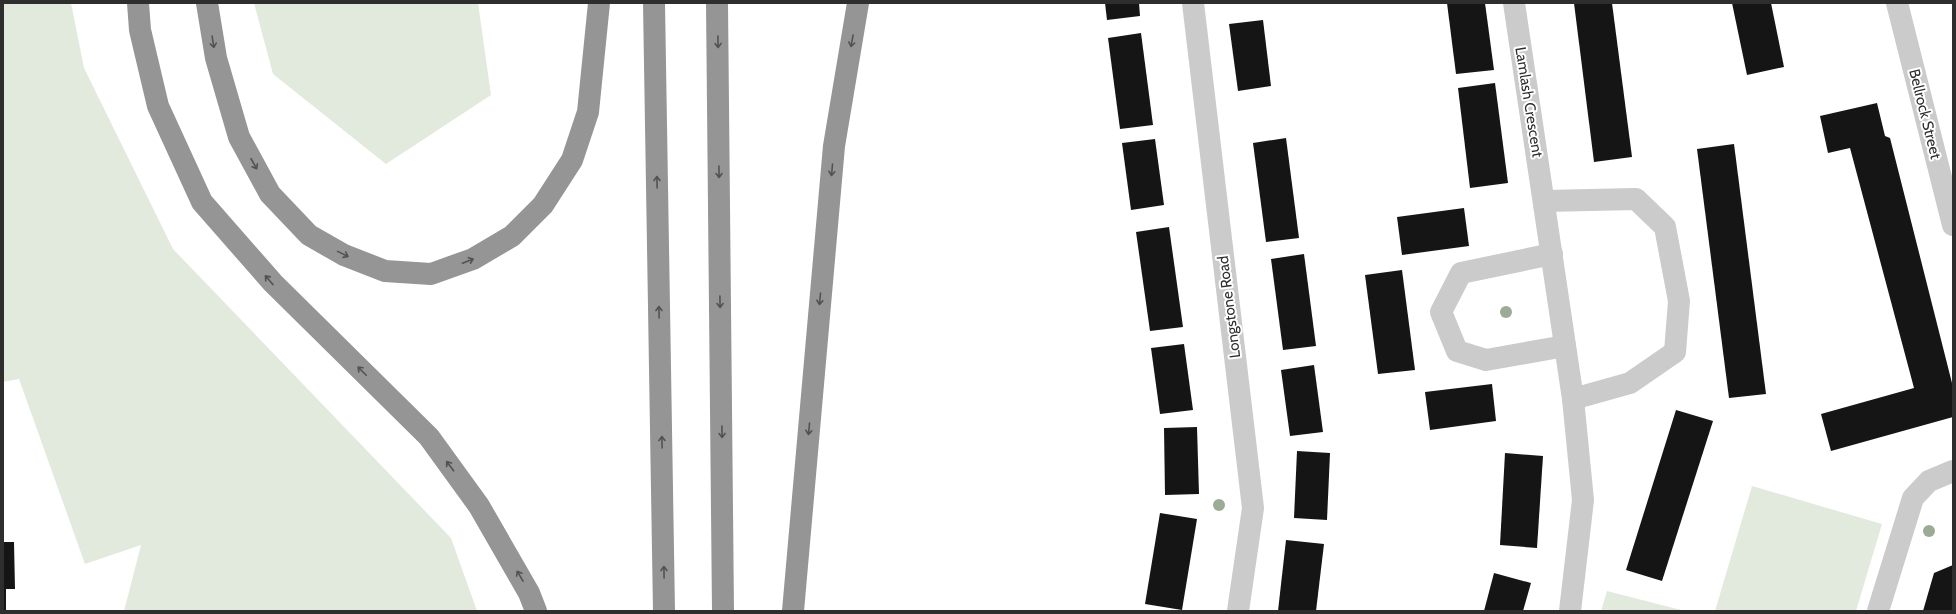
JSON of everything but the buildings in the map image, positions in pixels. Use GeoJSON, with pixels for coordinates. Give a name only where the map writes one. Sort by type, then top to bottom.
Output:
{"type":"FeatureCollection","features":[{"type":"Feature","properties":{"kind":"highway"},"geometry":{"type":"LineString","coordinates":[[138,3],[140,30],[158,106],[202,202],[272,284],[429,437],[479,506],[530,592],[536,611]]}},
{"type":"Feature","properties":{"kind":"highway"},"geometry":{"type":"LineString","coordinates":[[207,3],[216,58],[239,137],[270,194],[309,235],[344,255],[385,271],[431,274],[473,259],[512,236],[543,205],[572,160],[588,112],[599,3]]}},
{"type":"Feature","properties":{"kind":"highway"},"geometry":{"type":"LineString","coordinates":[[654,3],[664,611]]}},
{"type":"Feature","properties":{"kind":"highway"},"geometry":{"type":"LineString","coordinates":[[717,3],[724,611]]}},
{"type":"Feature","properties":{"kind":"highway"},"geometry":{"type":"LineString","coordinates":[[793,611],[834,146],[858,3]]}},
{"type":"Feature","properties":{"kind":"street","name":"Longstone Road"},"geometry":{"type":"LineString","coordinates":[[1193,3],[1254,508],[1238,611]]}},
{"type":"Feature","properties":{"kind":"street","name":"Lamlash Crescent"},"geometry":{"type":"LineString","coordinates":[[1514,3],[1573,399],[1583,500],[1570,611]]}},
{"type":"Feature","properties":{"kind":"street","name":"Bellrock Street"},"geometry":{"type":"LineString","coordinates":[[1897,3],[1953,225]]}},
{"type":"Feature","properties":{"kind":"street"},"geometry":{"type":"LineString","coordinates":[[1544,201],[1636,198],[1665,227],[1679,301],[1675,352],[1630,383],[1573,399]]}},
{"type":"Feature","properties":{"kind":"street"},"geometry":{"type":"LineString","coordinates":[[1552,254],[1461,273],[1440,312],[1457,351],[1486,360],[1565,346]]}},
{"type":"Feature","properties":{"kind":"street"},"geometry":{"type":"LineString","coordinates":[[1878,611],[1913,498],[1929,481],[1953,471]]}},
{"type":"Feature","properties":{"kind":"shaded area"},"geometry":{"type":"Polygon","coordinates":[[[3,3],[71,3],[84,68],[173,249],[451,538],[477,611],[124,611],[141,545],[85,564],[19,379],[3,382],[3,3]]]}},
{"type":"Feature","properties":{"kind":"shaded area"},"geometry":{"type":"Polygon","coordinates":[[[254,3],[478,3],[491,95],[386,164],[273,74],[254,3]]]}},
{"type":"Feature","properties":{"kind":"shaded area"},"geometry":{"type":"Polygon","coordinates":[[[1752,486],[1882,524],[1856,611],[1715,611],[1752,486]]]}},
{"type":"Feature","properties":{"kind":"shaded area"},"geometry":{"type":"Polygon","coordinates":[[[1607,591],[1685,611],[1601,611],[1607,591]]]}}]}
